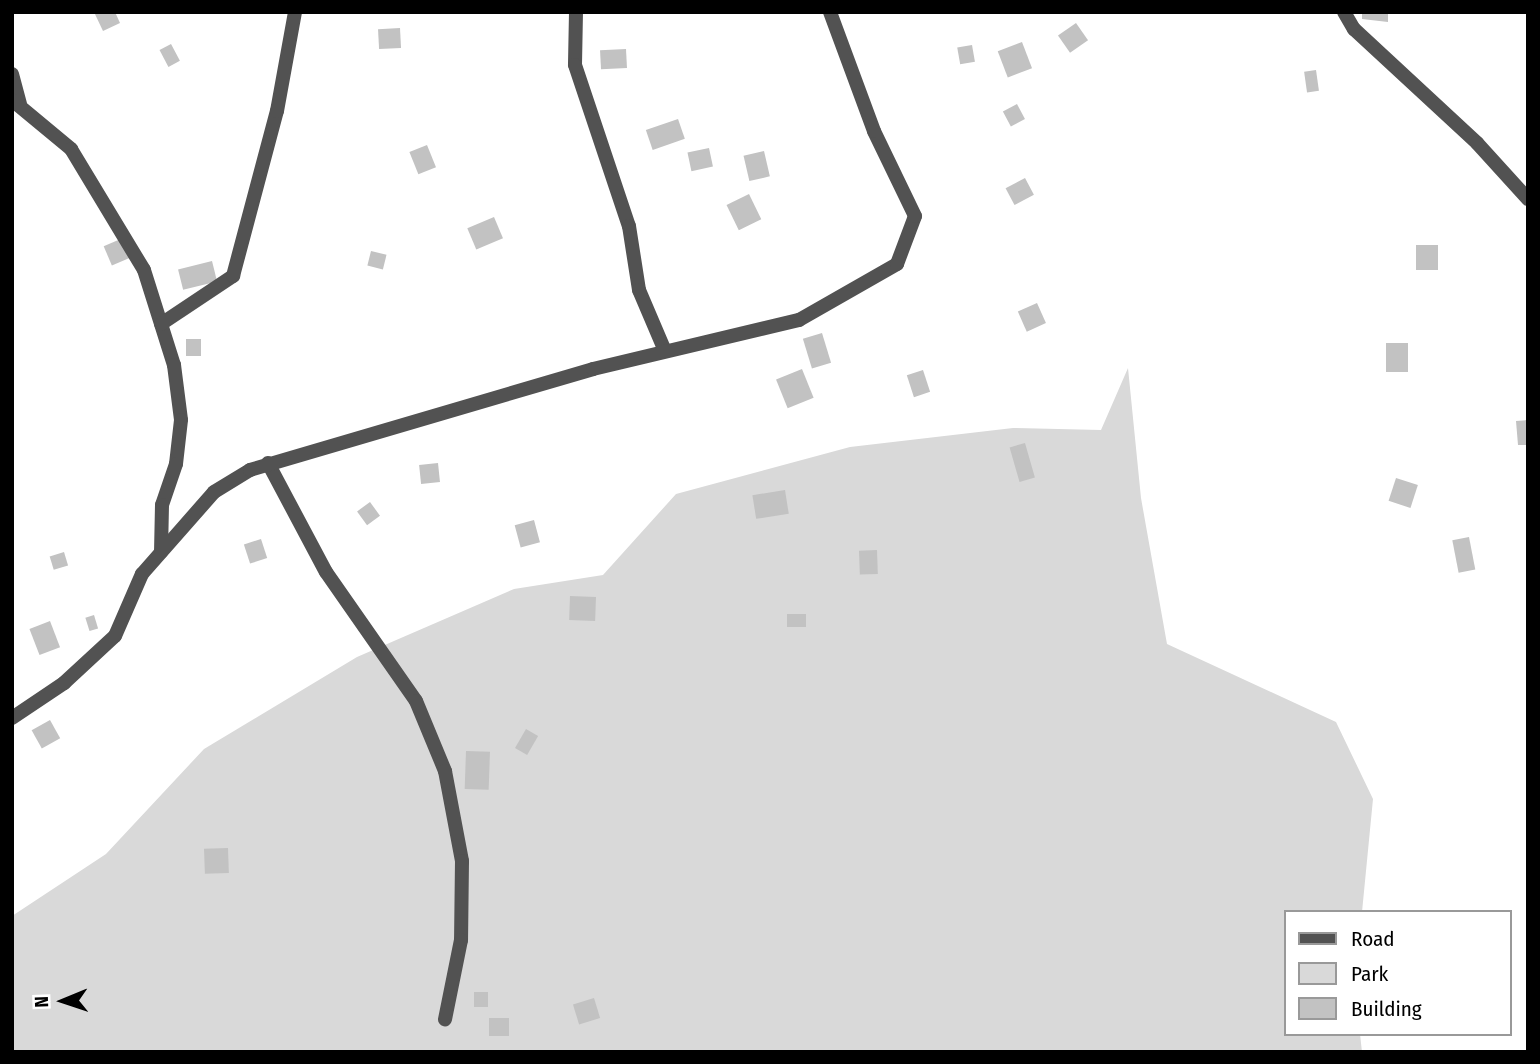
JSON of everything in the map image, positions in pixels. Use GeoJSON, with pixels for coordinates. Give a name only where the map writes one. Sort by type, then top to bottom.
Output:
{"type":"FeatureCollection","features":[{"type":"Feature","properties":{"kind":"street"},"geometry":{"type":"LineString","coordinates":[[161,324],[233,276],[277,111],[295,12]]}},
{"type":"Feature","properties":{"kind":"street"},"geometry":{"type":"LineString","coordinates":[[576,12],[575,65],[629,226],[639,290],[665,351]]}},
{"type":"Feature","properties":{"kind":"street"},"geometry":{"type":"LineString","coordinates":[[12,718],[64,683],[115,636],[142,574],[214,492],[268,463],[665,351],[799,320],[897,264],[915,216],[874,131],[830,12]]}},
{"type":"Feature","properties":{"kind":"street"},"geometry":{"type":"LineString","coordinates":[[1344,12],[1354,29],[1477,143],[1528,199]]}},
{"type":"Feature","properties":{"kind":"street"},"geometry":{"type":"LineString","coordinates":[[12,74],[16,102],[71,149],[144,270],[174,365],[181,420],[176,464],[162,505],[160,552]]}},
{"type":"Feature","properties":{"kind":"street"},"geometry":{"type":"LineString","coordinates":[[268,463],[326,572],[416,701],[445,771],[462,862],[461,940],[445,1019]]}},
{"type":"Feature","properties":{"kind":"green space"},"geometry":{"type":"Polygon","coordinates":[[[1128,368],[1141,498],[1167,644],[1336,722],[1373,799],[1362,910],[1284,910],[1284,1036],[1360,1036],[1362,1052],[12,1052],[12,916],[106,854],[204,749],[357,657],[514,589],[603,575],[676,494],[850,447],[1013,428],[1101,430],[1128,368]]]}},
{"type":"Feature","properties":{"kind":"building"},"geometry":{"type":"Polygon","coordinates":[[[94,12],[115,12],[120,23],[103,31],[94,12]]]}},
{"type":"Feature","properties":{"kind":"building"},"geometry":{"type":"Polygon","coordinates":[[[1362,12],[1388,12],[1388,22],[1362,19],[1362,12]]]}},
{"type":"Feature","properties":{"kind":"building"},"geometry":{"type":"Polygon","coordinates":[[[1076,23],[1088,40],[1070,53],[1058,36],[1076,23]]]}},
{"type":"Feature","properties":{"kind":"building"},"geometry":{"type":"Polygon","coordinates":[[[400,28],[401,48],[379,49],[378,29],[400,28]]]}},
{"type":"Feature","properties":{"kind":"building"},"geometry":{"type":"Polygon","coordinates":[[[1022,42],[1032,68],[1008,77],[998,51],[1022,42]]]}},
{"type":"Feature","properties":{"kind":"building"},"geometry":{"type":"Polygon","coordinates":[[[171,44],[180,61],[168,67],[160,50],[171,44]]]}},
{"type":"Feature","properties":{"kind":"building"},"geometry":{"type":"Polygon","coordinates":[[[972,45],[975,62],[960,64],[957,48],[972,45]]]}},
{"type":"Feature","properties":{"kind":"building"},"geometry":{"type":"Polygon","coordinates":[[[626,49],[627,68],[601,69],[600,50],[626,49]]]}},
{"type":"Feature","properties":{"kind":"building"},"geometry":{"type":"Polygon","coordinates":[[[1316,70],[1319,91],[1307,92],[1304,72],[1316,70]]]}},
{"type":"Feature","properties":{"kind":"building"},"geometry":{"type":"Polygon","coordinates":[[[1017,104],[1025,119],[1011,127],[1003,112],[1017,104]]]}},
{"type":"Feature","properties":{"kind":"building"},"geometry":{"type":"Polygon","coordinates":[[[678,119],[685,139],[653,150],[646,130],[678,119]]]}},
{"type":"Feature","properties":{"kind":"building"},"geometry":{"type":"Polygon","coordinates":[[[427,145],[436,167],[418,174],[409,152],[427,145]]]}},
{"type":"Feature","properties":{"kind":"building"},"geometry":{"type":"Polygon","coordinates":[[[709,148],[713,167],[691,171],[687,153],[709,148]]]}},
{"type":"Feature","properties":{"kind":"building"},"geometry":{"type":"Polygon","coordinates":[[[764,151],[770,176],[749,181],[744,156],[764,151]]]}},
{"type":"Feature","properties":{"kind":"building"},"geometry":{"type":"Polygon","coordinates":[[[1025,178],[1034,195],[1014,205],[1006,188],[1025,178]]]}},
{"type":"Feature","properties":{"kind":"building"},"geometry":{"type":"Polygon","coordinates":[[[749,194],[761,219],[739,230],[727,205],[749,194]]]}},
{"type":"Feature","properties":{"kind":"building"},"geometry":{"type":"Polygon","coordinates":[[[494,217],[503,238],[476,250],[467,228],[494,217]]]}},
{"type":"Feature","properties":{"kind":"building"},"geometry":{"type":"Polygon","coordinates":[[[123,238],[131,257],[112,266],[104,246],[123,238]]]}},
{"type":"Feature","properties":{"kind":"building"},"geometry":{"type":"Polygon","coordinates":[[[1416,245],[1438,245],[1438,270],[1416,270],[1416,245]]]}},
{"type":"Feature","properties":{"kind":"building"},"geometry":{"type":"Polygon","coordinates":[[[371,251],[387,255],[383,269],[367,266],[371,251]]]}},
{"type":"Feature","properties":{"kind":"building"},"geometry":{"type":"Polygon","coordinates":[[[212,261],[217,281],[183,290],[178,269],[212,261]]]}},
{"type":"Feature","properties":{"kind":"building"},"geometry":{"type":"Polygon","coordinates":[[[1037,303],[1046,323],[1027,332],[1018,312],[1037,303]]]}},
{"type":"Feature","properties":{"kind":"building"},"geometry":{"type":"Polygon","coordinates":[[[822,333],[831,363],[812,368],[803,339],[822,333]]]}},
{"type":"Feature","properties":{"kind":"building"},"geometry":{"type":"Polygon","coordinates":[[[186,339],[201,339],[201,356],[186,356],[186,339]]]}},
{"type":"Feature","properties":{"kind":"building"},"geometry":{"type":"Polygon","coordinates":[[[1386,343],[1408,343],[1408,372],[1386,372],[1386,343]]]}},
{"type":"Feature","properties":{"kind":"building"},"geometry":{"type":"Polygon","coordinates":[[[802,369],[814,398],[788,408],[776,379],[802,369]]]}},
{"type":"Feature","properties":{"kind":"building"},"geometry":{"type":"Polygon","coordinates":[[[923,370],[930,392],[914,397],[907,375],[923,370]]]}},
{"type":"Feature","properties":{"kind":"building"},"geometry":{"type":"Polygon","coordinates":[[[1528,420],[1528,445],[1518,445],[1516,421],[1528,420]]]}},
{"type":"Feature","properties":{"kind":"building"},"geometry":{"type":"Polygon","coordinates":[[[1025,443],[1035,478],[1020,482],[1010,447],[1025,443]]]}},
{"type":"Feature","properties":{"kind":"building"},"geometry":{"type":"Polygon","coordinates":[[[438,463],[440,482],[421,484],[419,465],[438,463]]]}},
{"type":"Feature","properties":{"kind":"building"},"geometry":{"type":"Polygon","coordinates":[[[1396,478],[1418,485],[1410,508],[1389,501],[1396,478]]]}},
{"type":"Feature","properties":{"kind":"building"},"geometry":{"type":"Polygon","coordinates":[[[785,490],[789,514],[756,519],[752,495],[785,490]]]}},
{"type":"Feature","properties":{"kind":"building"},"geometry":{"type":"Polygon","coordinates":[[[370,502],[380,516],[367,525],[357,511],[370,502]]]}},
{"type":"Feature","properties":{"kind":"building"},"geometry":{"type":"Polygon","coordinates":[[[534,520],[540,542],[521,547],[515,525],[534,520]]]}},
{"type":"Feature","properties":{"kind":"building"},"geometry":{"type":"Polygon","coordinates":[[[1469,537],[1475,569],[1459,573],[1452,540],[1469,537]]]}},
{"type":"Feature","properties":{"kind":"building"},"geometry":{"type":"Polygon","coordinates":[[[261,539],[267,558],[250,564],[244,545],[261,539]]]}},
{"type":"Feature","properties":{"kind":"building"},"geometry":{"type":"Polygon","coordinates":[[[877,550],[878,574],[860,575],[859,551],[877,550]]]}},
{"type":"Feature","properties":{"kind":"building"},"geometry":{"type":"Polygon","coordinates":[[[64,552],[68,565],[54,570],[50,556],[64,552]]]}},
{"type":"Feature","properties":{"kind":"building"},"geometry":{"type":"Polygon","coordinates":[[[570,596],[596,597],[595,621],[569,620],[570,596]]]}},
{"type":"Feature","properties":{"kind":"building"},"geometry":{"type":"Polygon","coordinates":[[[787,614],[806,614],[806,627],[787,627],[787,614]]]}},
{"type":"Feature","properties":{"kind":"building"},"geometry":{"type":"Polygon","coordinates":[[[94,615],[98,628],[89,631],[85,618],[94,615]]]}},
{"type":"Feature","properties":{"kind":"building"},"geometry":{"type":"Polygon","coordinates":[[[50,621],[60,647],[39,655],[29,629],[50,621]]]}},
{"type":"Feature","properties":{"kind":"building"},"geometry":{"type":"Polygon","coordinates":[[[50,720],[60,738],[42,749],[32,730],[50,720]]]}},
{"type":"Feature","properties":{"kind":"building"},"geometry":{"type":"Polygon","coordinates":[[[526,729],[538,736],[527,755],[515,748],[526,729]]]}},
{"type":"Feature","properties":{"kind":"building"},"geometry":{"type":"Polygon","coordinates":[[[466,751],[490,752],[489,790],[465,789],[466,751]]]}},
{"type":"Feature","properties":{"kind":"building"},"geometry":{"type":"Polygon","coordinates":[[[228,848],[229,873],[205,874],[204,849],[228,848]]]}},
{"type":"Feature","properties":{"kind":"building"},"geometry":{"type":"Polygon","coordinates":[[[474,992],[488,992],[488,1007],[474,1007],[474,992]]]}},
{"type":"Feature","properties":{"kind":"building"},"geometry":{"type":"Polygon","coordinates":[[[594,998],[600,1018],[579,1025],[573,1004],[594,998]]]}},
{"type":"Feature","properties":{"kind":"building"},"geometry":{"type":"Polygon","coordinates":[[[489,1018],[509,1018],[509,1036],[489,1036],[489,1018]]]}}]}
